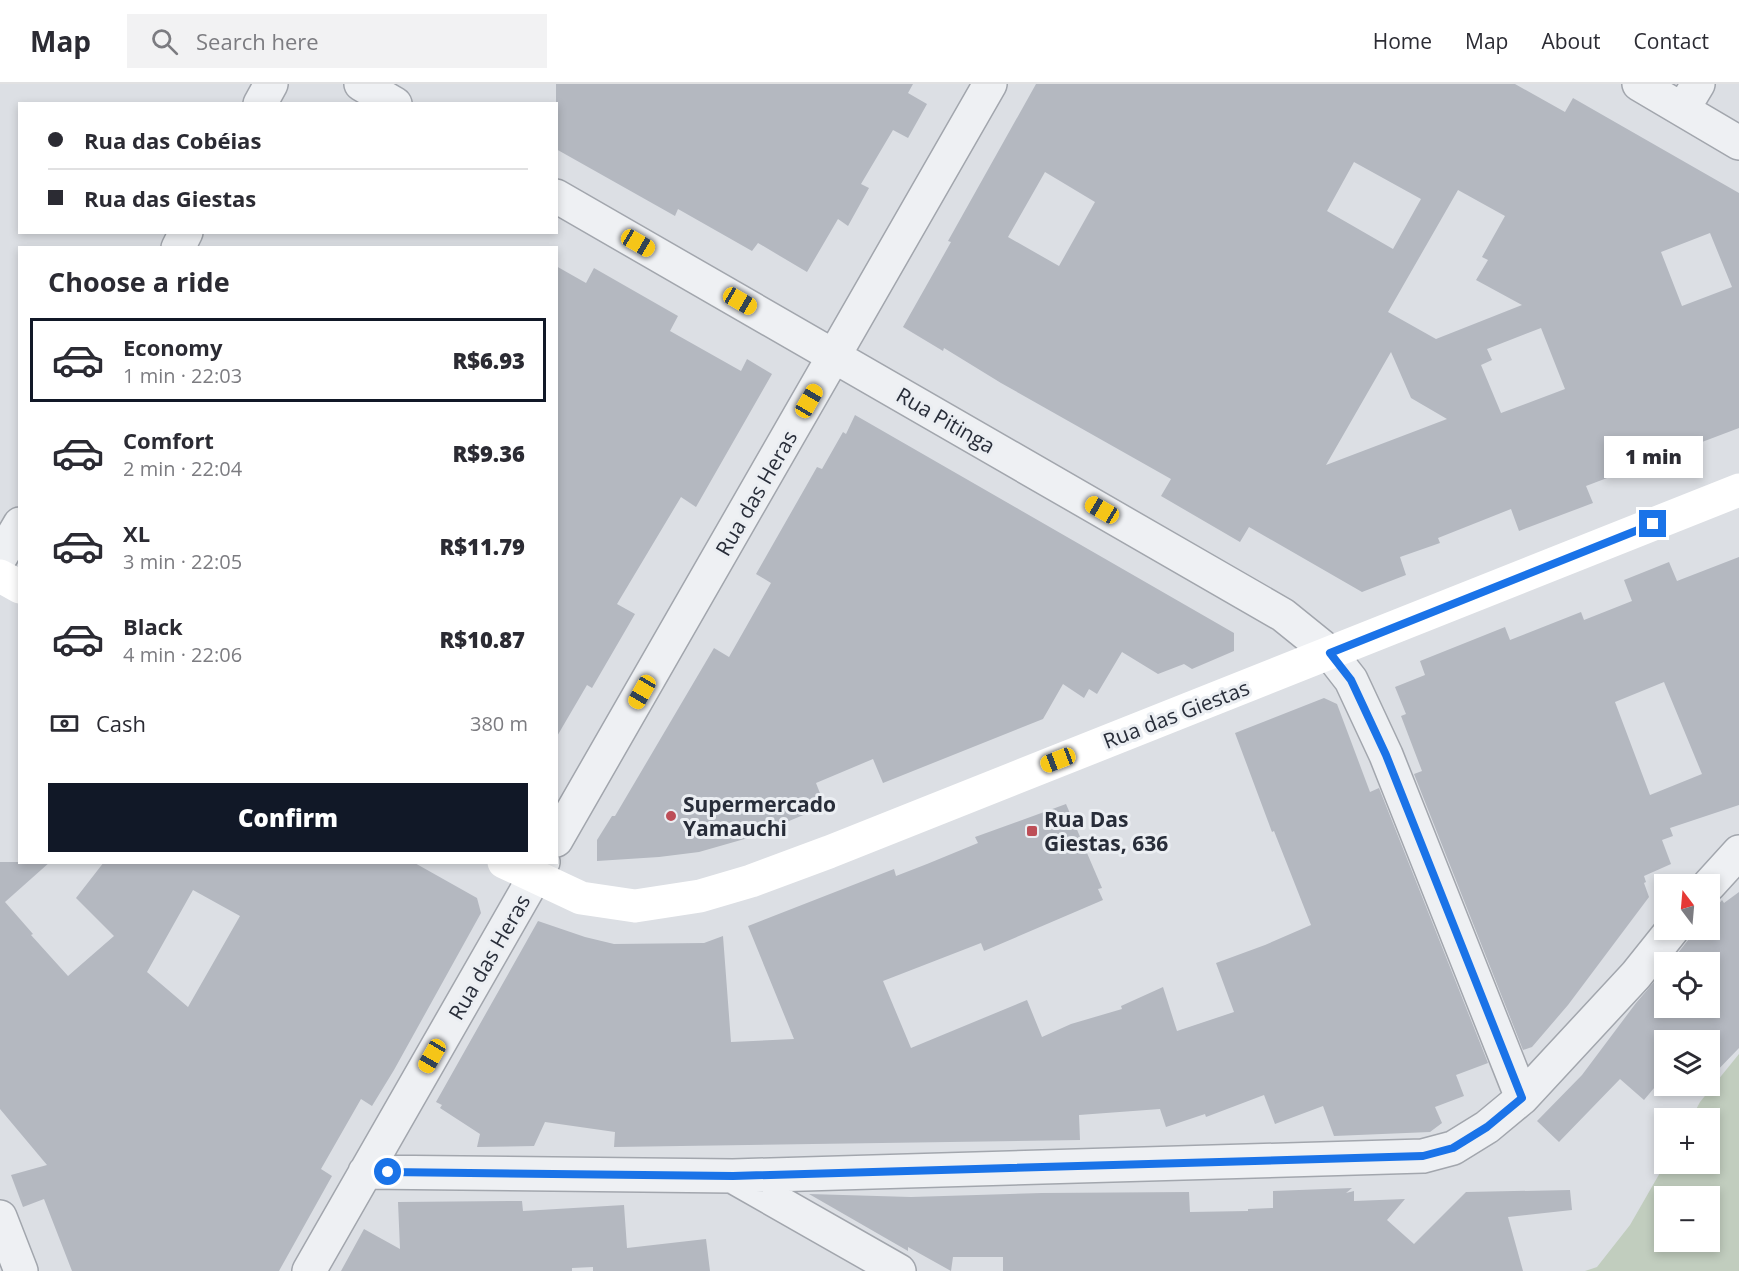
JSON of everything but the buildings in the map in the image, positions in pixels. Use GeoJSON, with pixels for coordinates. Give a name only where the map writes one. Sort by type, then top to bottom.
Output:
{"type":"FeatureCollection","features":[{"type":"Feature","properties":{"kind":"main road","name":"Rua das Giestas"},"geometry":{"type":"LineString","coordinates":[[513,864],[539,870],[580,898],[636,906],[700,896],[751,881],[840,848],[1739,490]]}},
{"type":"Feature","properties":{"kind":"main road"},"geometry":{"type":"LineString","coordinates":[[0,576],[18,586]]}},
{"type":"Feature","properties":{"kind":"street"},"geometry":{"type":"LineString","coordinates":[[261,102],[271,84]]}},
{"type":"Feature","properties":{"kind":"street"},"geometry":{"type":"LineString","coordinates":[[361,84],[392,102]]}},
{"type":"Feature","properties":{"kind":"street","name":"Rua das Heras"},"geometry":{"type":"LineString","coordinates":[[558,837],[990,84]]}},
{"type":"Feature","properties":{"kind":"street"},"geometry":{"type":"LineString","coordinates":[[1639,84],[1691,97],[1739,142]]}},
{"type":"Feature","properties":{"kind":"street","name":"Rua Pitinga"},"geometry":{"type":"LineString","coordinates":[[558,197],[1283,615],[1330,653],[1351,680],[1386,755],[1522,1098]]}},
{"type":"Feature","properties":{"kind":"street"},"geometry":{"type":"LineString","coordinates":[[0,558],[18,527]]}},
{"type":"Feature","properties":{"kind":"street"},"geometry":{"type":"LineString","coordinates":[[1719,874],[1739,852]]}},
{"type":"Feature","properties":{"kind":"street","name":"Rua das Heras"},"geometry":{"type":"LineString","coordinates":[[309,1271],[539,870]]}},
{"type":"Feature","properties":{"kind":"street"},"geometry":{"type":"LineString","coordinates":[[365,1172],[733,1176],[1423,1156],[1453,1148],[1487,1127],[1522,1098],[1636,975],[1664,940]]}},
{"type":"Feature","properties":{"kind":"street"},"geometry":{"type":"LineString","coordinates":[[733,1176],[899,1271]]}},
{"type":"Feature","properties":{"kind":"street"},"geometry":{"type":"LineString","coordinates":[[0,1217],[21,1271]]}},
{"type":"Feature","properties":{"kind":"green space"},"geometry":{"type":"Polygon","coordinates":[[[1739,1054],[1739,1271],[1585,1271],[1597,1267],[1630,1225],[1659,1174],[1720,1174],[1720,1108],[1697,1108],[1705,1096],[1720,1096],[1720,1077],[1739,1054]]]}},
{"type":"Feature","properties":{"kind":"place","name":"Supermercado Yamauchi"},"geometry":{"type":"Point","coordinates":[671,816]}},
{"type":"Feature","properties":{"kind":"place","name":"Rua Das Giestas, 636"},"geometry":{"type":"Point","coordinates":[1032,831]}},
{"type":"Feature","properties":{"kind":"route"},"geometry":{"type":"LineString","coordinates":[[388,1172],[733,1176],[1423,1156],[1453,1148],[1487,1127],[1522,1098],[1386,755],[1351,680],[1330,653],[1653,524]]}}]}
